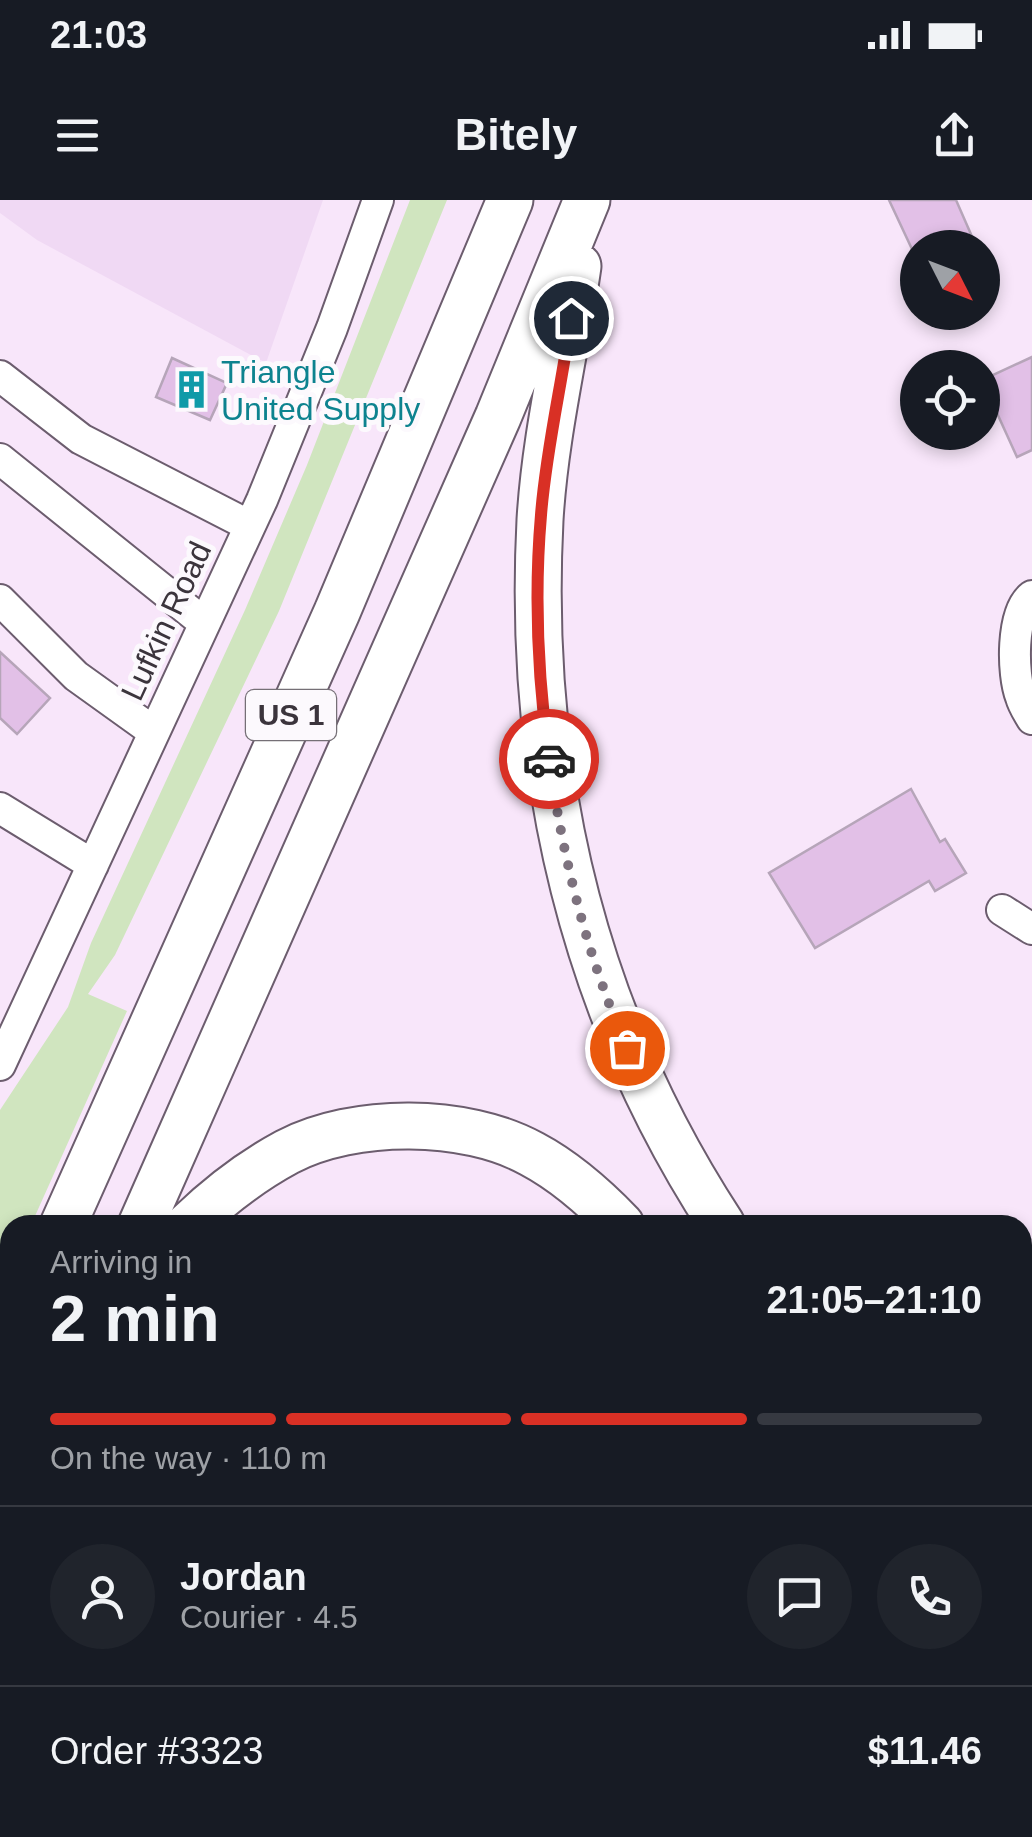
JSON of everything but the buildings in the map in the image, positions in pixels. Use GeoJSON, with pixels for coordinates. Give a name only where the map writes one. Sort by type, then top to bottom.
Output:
{"type":"FeatureCollection","features":[{"type":"Feature","properties":{"kind":"highway","name":"US 1"},"geometry":{"type":"LineString","coordinates":[[67,1215],[337,612],[510,200]]}},
{"type":"Feature","properties":{"kind":"highway","name":"US 1"},"geometry":{"type":"LineString","coordinates":[[145,1215],[472,476],[587,200]]}},
{"type":"Feature","properties":{"kind":"highway"},"geometry":{"type":"LineString","coordinates":[[587,200],[540,517],[538,608],[547,747],[554,800],[586,941],[643,1084],[692,1180],[715,1215]]}},
{"type":"Feature","properties":{"kind":"highway"},"geometry":{"type":"LineString","coordinates":[[199,1215],[225,1190],[290,1150],[362,1128],[424,1127],[479,1134],[528,1151],[572,1178],[611,1215]]}},
{"type":"Feature","properties":{"kind":"street","name":"Lufkin Road"},"geometry":{"type":"LineString","coordinates":[[0,1064],[250,526],[332,328],[378,200]]}},
{"type":"Feature","properties":{"kind":"street"},"geometry":{"type":"LineString","coordinates":[[0,376],[81,439],[250,526]]}},
{"type":"Feature","properties":{"kind":"street"},"geometry":{"type":"LineString","coordinates":[[0,459],[203,622]]}},
{"type":"Feature","properties":{"kind":"street"},"geometry":{"type":"LineString","coordinates":[[1032,596],[1025,601],[1014,642],[1019,694],[1032,719]]}},
{"type":"Feature","properties":{"kind":"street"},"geometry":{"type":"LineString","coordinates":[[0,600],[76,676],[154,732]]}},
{"type":"Feature","properties":{"kind":"street"},"geometry":{"type":"LineString","coordinates":[[0,808],[93,865]]}},
{"type":"Feature","properties":{"kind":"street"},"geometry":{"type":"LineString","coordinates":[[1002,910],[1032,929]]}},
{"type":"Feature","properties":{"kind":"shaded area"},"geometry":{"type":"Polygon","coordinates":[[[0,200],[323,200],[266,363],[37,240],[0,213],[0,200]]]}},
{"type":"Feature","properties":{"kind":"green space"},"geometry":{"type":"Polygon","coordinates":[[[410,200],[447,200],[279,611],[115,955],[88,994],[127,1011],[35,1215],[0,1215],[0,1110],[68,1007],[91,943],[245,610],[307,465],[410,200]]]}},
{"type":"Feature","properties":{"kind":"way so far"},"geometry":{"type":"LineString","coordinates":[[549,759],[554,800],[586,941],[627,1048]]}},
{"type":"Feature","properties":{"kind":"place","name":"Triangle United Supply"},"geometry":{"type":"Point","coordinates":[191,390]}},
{"type":"Feature","properties":{"kind":"route"},"geometry":{"type":"LineString","coordinates":[[549,759],[538,608],[540,517],[571,318]]}}]}
